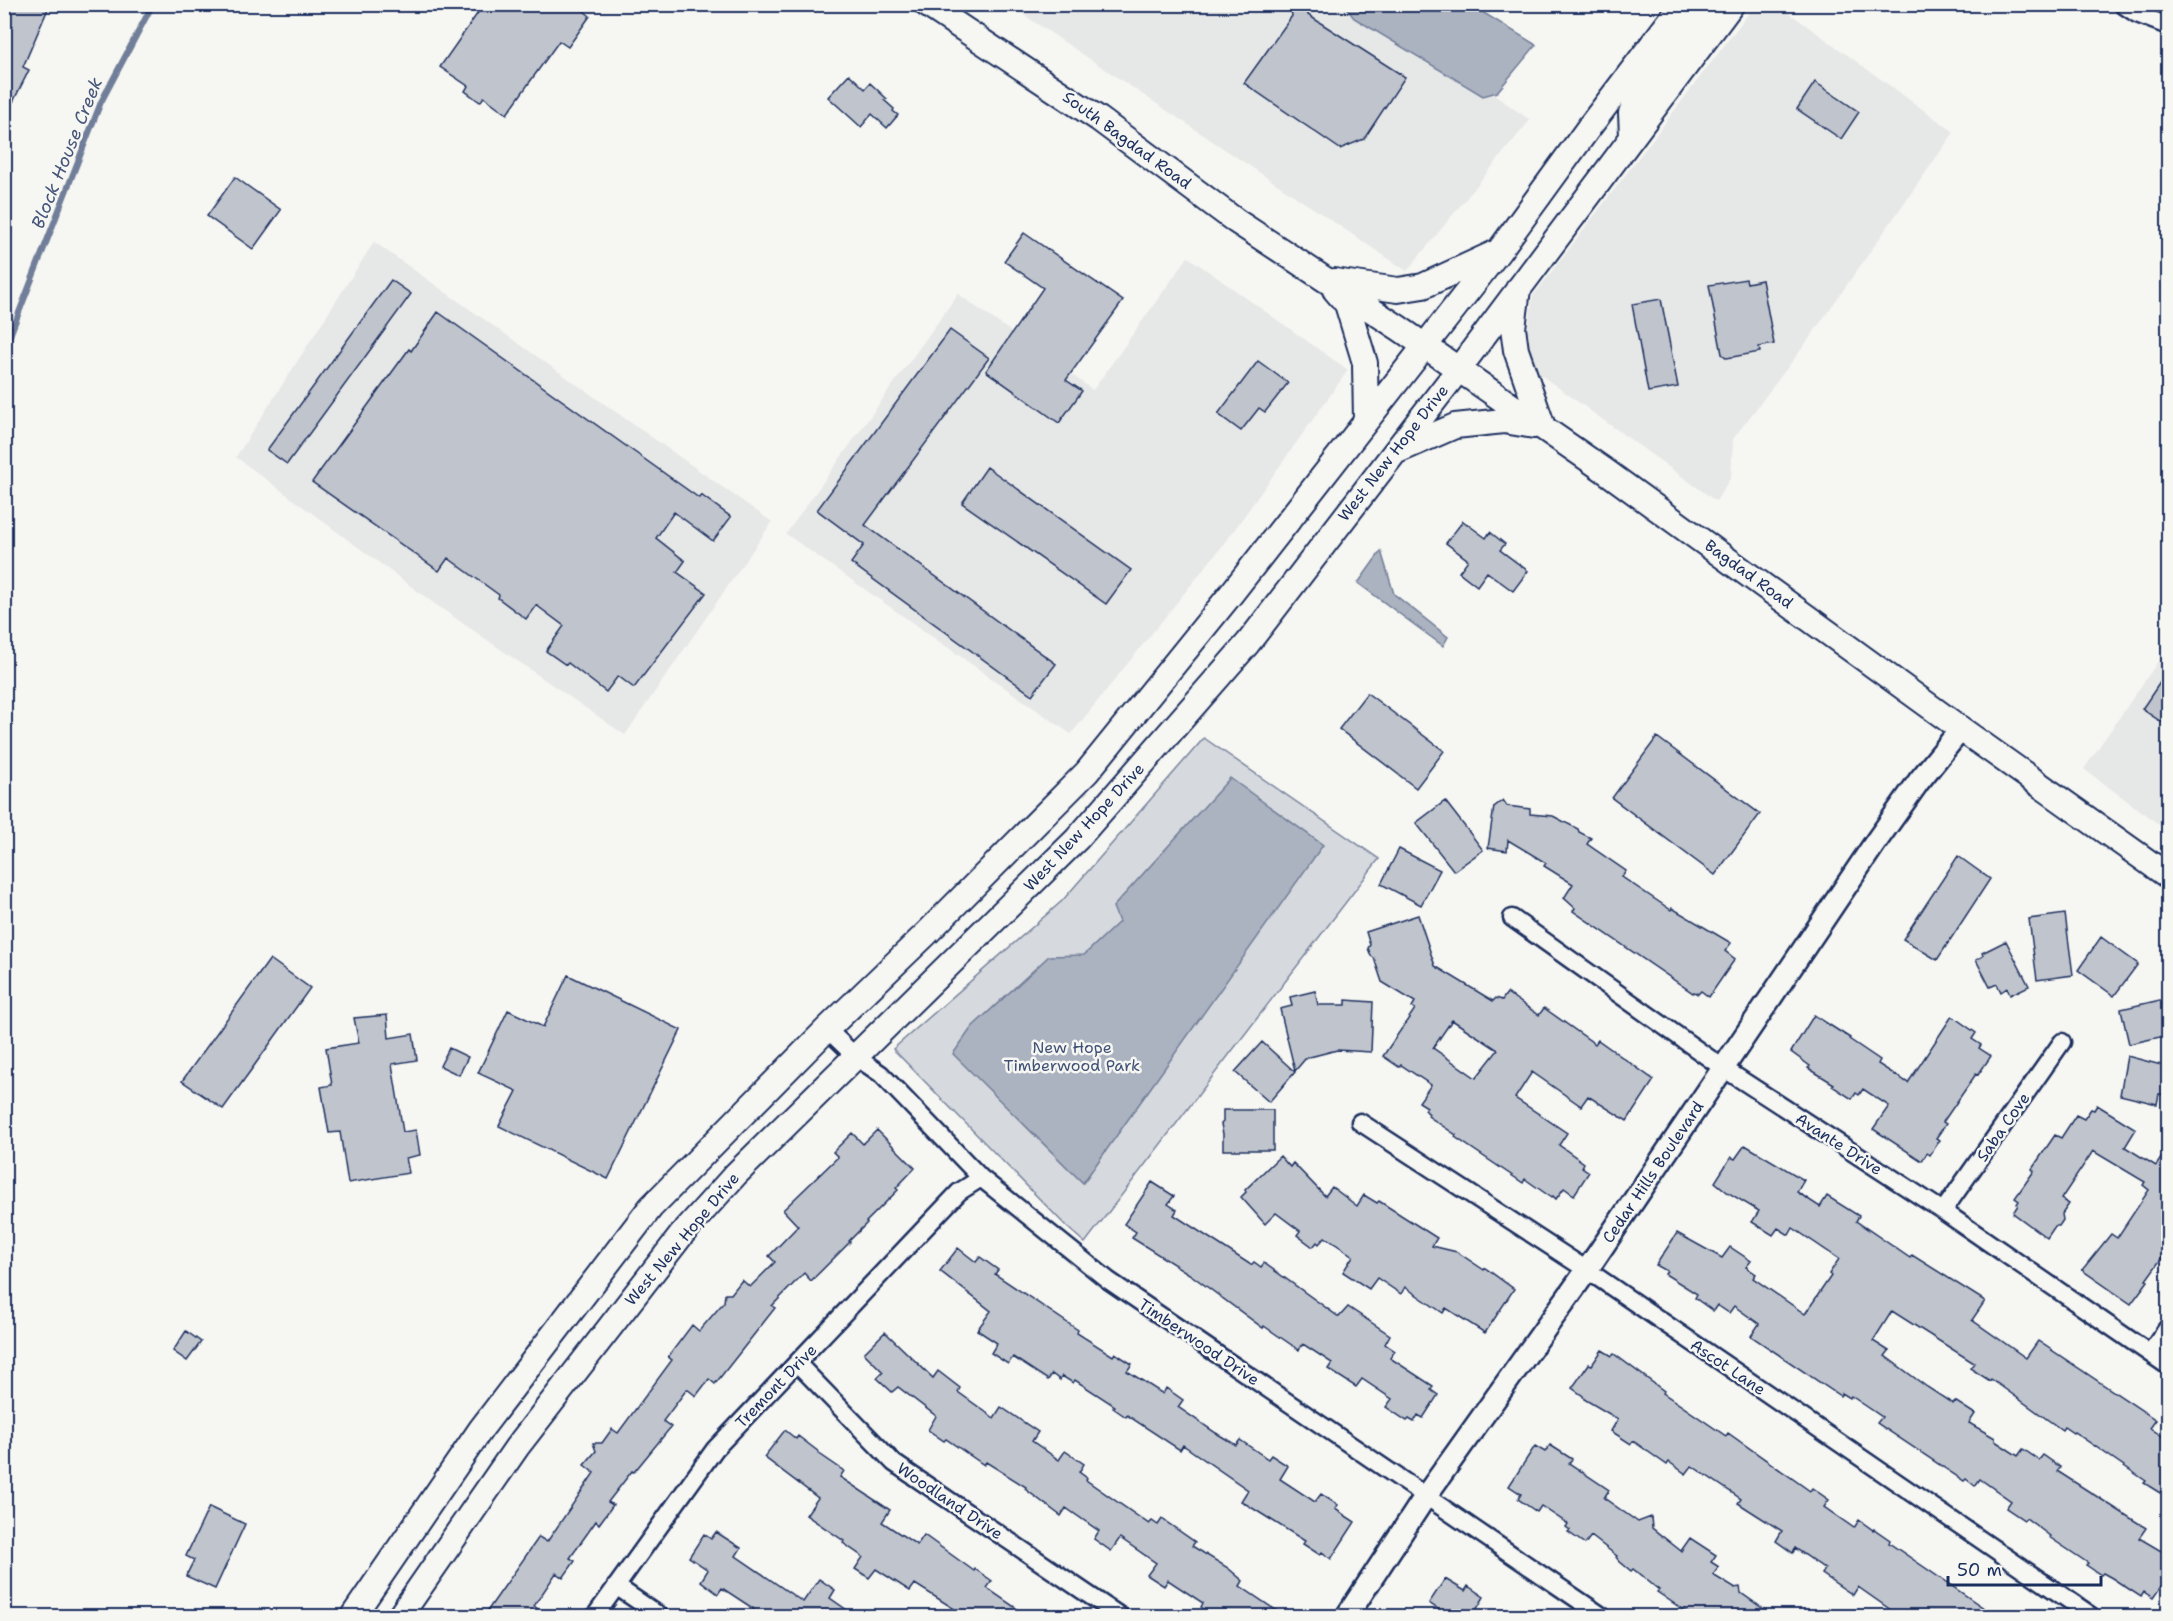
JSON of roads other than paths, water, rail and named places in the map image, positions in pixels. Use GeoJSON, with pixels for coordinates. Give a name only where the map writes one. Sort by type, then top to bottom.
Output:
{"type":"FeatureCollection","features":[{"type":"Feature","properties":{"kind":"main road","name":"South Bagdad Road"},"geometry":{"type":"LineString","coordinates":[[926,4],[1099,119],[1236,221],[1325,280]]}},
{"type":"Feature","properties":{"kind":"main road"},"geometry":{"type":"LineString","coordinates":[[353,1617],[481,1429],[651,1207],[1087,772],[1231,594],[1499,251],[1683,4]]}},
{"type":"Feature","properties":{"kind":"main road"},"geometry":{"type":"LineString","coordinates":[[1632,136],[1631,113],[1640,93],[1694,21],[1702,4]]}},
{"type":"Feature","properties":{"kind":"main road","name":"West New Hope Drive"},"geometry":{"type":"LineString","coordinates":[[399,1617],[517,1447],[683,1233],[736,1174],[1077,839],[1248,643],[1458,370],[1732,4]]}},
{"type":"Feature","properties":{"kind":"main road"},"geometry":{"type":"LineString","coordinates":[[1325,280],[1398,290],[1423,286],[1499,251]]}},
{"type":"Feature","properties":{"kind":"main road"},"geometry":{"type":"LineString","coordinates":[[1325,280],[1347,304],[1356,332],[1365,363],[1366,421]]}},
{"type":"Feature","properties":{"kind":"main road","name":"Bagdad Road"},"geometry":{"type":"LineString","coordinates":[[1325,280],[1543,427],[2169,876]]}},
{"type":"Feature","properties":{"kind":"main road"},"geometry":{"type":"LineString","coordinates":[[1394,452],[1455,426],[1504,421],[1543,427],[1516,350],[1513,328],[1519,286]]}},
{"type":"Feature","properties":{"kind":"street"},"geometry":{"type":"LineString","coordinates":[[2122,4],[2137,15],[2169,26]]}},
{"type":"Feature","properties":{"kind":"street","name":"Cedar Hills Boulevard"},"geometry":{"type":"LineString","coordinates":[[1347,1617],[1425,1497],[1587,1270],[1881,834],[1919,781],[1961,729]]}},
{"type":"Feature","properties":{"kind":"street","name":"Avante Drive"},"geometry":{"type":"LineString","coordinates":[[1512,918],[1723,1068],[1942,1211],[2169,1366]]}},
{"type":"Feature","properties":{"kind":"street","name":"Timberwood Drive"},"geometry":{"type":"LineString","coordinates":[[827,1029],[856,1057],[881,1074],[981,1178],[1108,1280],[1602,1617]]}},
{"type":"Feature","properties":{"kind":"street","name":"Saba Cove"},"geometry":{"type":"LineString","coordinates":[[1942,1211],[2062,1042]]}},
{"type":"Feature","properties":{"kind":"street","name":"Ascot Lane"},"geometry":{"type":"LineString","coordinates":[[1360,1122],[1587,1270],[2092,1617]]}},
{"type":"Feature","properties":{"kind":"street","name":"Tremont Drive"},"geometry":{"type":"LineString","coordinates":[[595,1617],[716,1449],[959,1192],[981,1178]]}},
{"type":"Feature","properties":{"kind":"street"},"geometry":{"type":"LineString","coordinates":[[2150,1353],[2169,1327]]}},
{"type":"Feature","properties":{"kind":"street","name":"Woodland Drive"},"geometry":{"type":"LineString","coordinates":[[798,1364],[894,1463],[1120,1617]]}},
{"type":"Feature","properties":{"kind":"street"},"geometry":{"type":"LineString","coordinates":[[616,1586],[660,1617]]}},
{"type":"Feature","properties":{"kind":"waterway","name":"Block House Creek"},"geometry":{"type":"LineString","coordinates":[[4,351],[101,102],[153,4]]}},
{"type":"Feature","properties":{"kind":"park label","name":"New Hope Timberwood Park"},"geometry":{"type":"Point","coordinates":[1072,1056]}}]}
